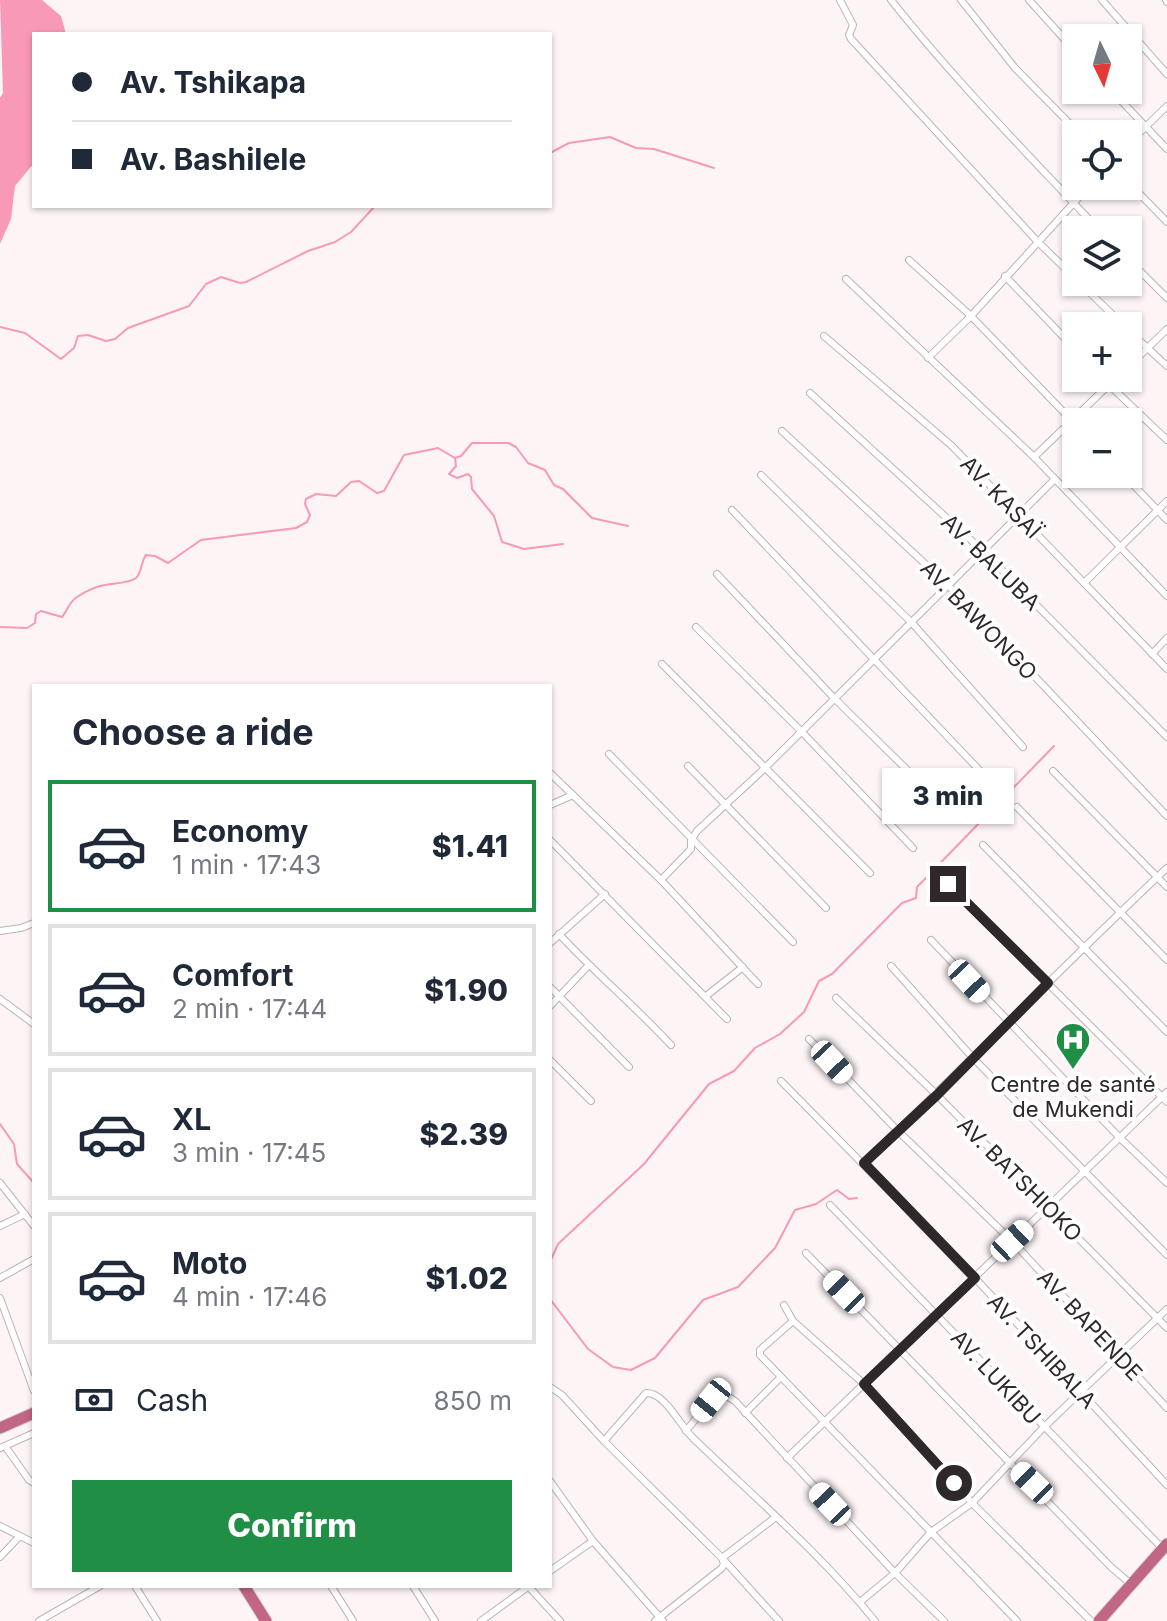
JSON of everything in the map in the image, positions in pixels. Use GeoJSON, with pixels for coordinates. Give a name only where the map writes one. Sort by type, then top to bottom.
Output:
{"type":"FeatureCollection","features":[{"type":"Feature","properties":{"kind":"highway"},"geometry":{"type":"LineString","coordinates":[[0,1428],[32,1414]]}},
{"type":"Feature","properties":{"kind":"highway"},"geometry":{"type":"LineString","coordinates":[[1099,1621],[1165,1546]]}},
{"type":"Feature","properties":{"kind":"highway"},"geometry":{"type":"LineString","coordinates":[[245,1588],[266,1621]]}},
{"type":"Feature","properties":{"kind":"street"},"geometry":{"type":"LineString","coordinates":[[840,0],[853,25],[849,35],[851,39],[1062,265]]}},
{"type":"Feature","properties":{"kind":"street"},"geometry":{"type":"LineString","coordinates":[[891,0],[935,56],[1086,216]]}},
{"type":"Feature","properties":{"kind":"street"},"geometry":{"type":"LineString","coordinates":[[961,0],[1015,68],[1066,120]]}},
{"type":"Feature","properties":{"kind":"street"},"geometry":{"type":"LineString","coordinates":[[1029,0],[1062,37]]}},
{"type":"Feature","properties":{"kind":"street"},"geometry":{"type":"LineString","coordinates":[[1102,0],[1167,74]]}},
{"type":"Feature","properties":{"kind":"street"},"geometry":{"type":"LineString","coordinates":[[1124,104],[1167,149]]}},
{"type":"Feature","properties":{"kind":"street"},"geometry":{"type":"LineString","coordinates":[[1142,130],[1167,106]]}},
{"type":"Feature","properties":{"kind":"street"},"geometry":{"type":"LineString","coordinates":[[1142,196],[1167,222]]}},
{"type":"Feature","properties":{"kind":"street"},"geometry":{"type":"LineString","coordinates":[[928,358],[971,316],[1077,200]]}},
{"type":"Feature","properties":{"kind":"street"},"geometry":{"type":"LineString","coordinates":[[909,260],[971,316],[1062,411]]}},
{"type":"Feature","properties":{"kind":"street"},"geometry":{"type":"LineString","coordinates":[[1142,273],[1167,298]]}},
{"type":"Feature","properties":{"kind":"street"},"geometry":{"type":"LineString","coordinates":[[1005,276],[1062,335]]}},
{"type":"Feature","properties":{"kind":"street"},"geometry":{"type":"LineString","coordinates":[[846,279],[1034,457],[1167,596]]}},
{"type":"Feature","properties":{"kind":"street"},"geometry":{"type":"LineString","coordinates":[[1094,296],[1110,312]]}},
{"type":"Feature","properties":{"kind":"street"},"geometry":{"type":"LineString","coordinates":[[1142,354],[1167,329]]}},
{"type":"Feature","properties":{"kind":"street","name":"AV. KASAÏ"},"geometry":{"type":"LineString","coordinates":[[824,336],[952,446],[1167,669]]}},
{"type":"Feature","properties":{"kind":"street"},"geometry":{"type":"LineString","coordinates":[[1142,343],[1167,366]]}},
{"type":"Feature","properties":{"kind":"street"},"geometry":{"type":"LineString","coordinates":[[1087,408],[1102,392]]}},
{"type":"Feature","properties":{"kind":"street"},"geometry":{"type":"LineString","coordinates":[[1116,392],[1167,440]]}},
{"type":"Feature","properties":{"kind":"street","name":"AV. BALUBA"},"geometry":{"type":"LineString","coordinates":[[810,393],[984,552],[1167,737]]}},
{"type":"Feature","properties":{"kind":"street","name":"AV. BAWONGO"},"geometry":{"type":"LineString","coordinates":[[782,431],[949,586],[1167,816]]}},
{"type":"Feature","properties":{"kind":"street"},"geometry":{"type":"LineString","coordinates":[[1034,457],[1062,433]]}},
{"type":"Feature","properties":{"kind":"street"},"geometry":{"type":"LineString","coordinates":[[761,475],[912,623],[1023,747]]}},
{"type":"Feature","properties":{"kind":"street"},"geometry":{"type":"LineString","coordinates":[[661,880],[691,849],[691,841],[697,831],[764,769],[1055,479]]}},
{"type":"Feature","properties":{"kind":"street"},"geometry":{"type":"LineString","coordinates":[[1137,488],[1167,520]]}},
{"type":"Feature","properties":{"kind":"street"},"geometry":{"type":"LineString","coordinates":[[1084,583],[1167,501]]}},
{"type":"Feature","properties":{"kind":"street"},"geometry":{"type":"LineString","coordinates":[[732,510],[984,775]]}},
{"type":"Feature","properties":{"kind":"street"},"geometry":{"type":"LineString","coordinates":[[717,574],[834,698],[948,810]]}},
{"type":"Feature","properties":{"kind":"street"},"geometry":{"type":"LineString","coordinates":[[696,627],[913,848]]}},
{"type":"Feature","properties":{"kind":"street"},"geometry":{"type":"LineString","coordinates":[[1152,654],[1167,638]]}},
{"type":"Feature","properties":{"kind":"street"},"geometry":{"type":"LineString","coordinates":[[662,664],[870,873]]}},
{"type":"Feature","properties":{"kind":"street"},"geometry":{"type":"LineString","coordinates":[[609,754],[793,942]]}},
{"type":"Feature","properties":{"kind":"street"},"geometry":{"type":"LineString","coordinates":[[688,766],[826,908]]}},
{"type":"Feature","properties":{"kind":"street"},"geometry":{"type":"LineString","coordinates":[[1053,771],[1167,887]]}},
{"type":"Feature","properties":{"kind":"street"},"geometry":{"type":"LineString","coordinates":[[552,775],[661,880],[758,984]]}},
{"type":"Feature","properties":{"kind":"street"},"geometry":{"type":"LineString","coordinates":[[552,804],[573,795]]}},
{"type":"Feature","properties":{"kind":"street"},"geometry":{"type":"LineString","coordinates":[[1017,807],[1167,960]]}},
{"type":"Feature","properties":{"kind":"street"},"geometry":{"type":"LineString","coordinates":[[552,842],[727,1019]]}},
{"type":"Feature","properties":{"kind":"street"},"geometry":{"type":"LineString","coordinates":[[983,845],[1167,1032]]}},
{"type":"Feature","properties":{"kind":"street"},"geometry":{"type":"LineString","coordinates":[[864,1163],[1167,868]]}},
{"type":"Feature","properties":{"kind":"street"},"geometry":{"type":"LineString","coordinates":[[787,1458],[1165,1097],[948,884]]}},
{"type":"Feature","properties":{"kind":"street"},"geometry":{"type":"LineString","coordinates":[[552,941],[605,894]]}},
{"type":"Feature","properties":{"kind":"street"},"geometry":{"type":"LineString","coordinates":[[0,931],[32,924]]}},
{"type":"Feature","properties":{"kind":"street"},"geometry":{"type":"LineString","coordinates":[[559,934],[671,1045]]}},
{"type":"Feature","properties":{"kind":"street"},"geometry":{"type":"LineString","coordinates":[[931,940],[1008,1023],[1167,1183]]}},
{"type":"Feature","properties":{"kind":"street"},"geometry":{"type":"LineString","coordinates":[[552,1004],[588,966]]}},
{"type":"Feature","properties":{"kind":"street"},"geometry":{"type":"LineString","coordinates":[[891,966],[973,1058],[1167,1255]]}},
{"type":"Feature","properties":{"kind":"street"},"geometry":{"type":"LineString","coordinates":[[706,996],[743,967]]}},
{"type":"Feature","properties":{"kind":"street"},"geometry":{"type":"LineString","coordinates":[[552,989],[629,1067]]}},
{"type":"Feature","properties":{"kind":"street","name":"AV. BATSHIOKO"},"geometry":{"type":"LineString","coordinates":[[836,998],[937,1095],[1167,1328]]}},
{"type":"Feature","properties":{"kind":"street"},"geometry":{"type":"LineString","coordinates":[[0,999],[32,1023]]}},
{"type":"Feature","properties":{"kind":"street","name":"AV. BAPENDE"},"geometry":{"type":"LineString","coordinates":[[809,1039],[898,1131],[1012,1241],[1167,1408]]}},
{"type":"Feature","properties":{"kind":"street"},"geometry":{"type":"LineString","coordinates":[[552,1062],[591,1101]]}},
{"type":"Feature","properties":{"kind":"street","name":"AV. TSHIBALA"},"geometry":{"type":"LineString","coordinates":[[781,1081],[975,1278],[1167,1485]]}},
{"type":"Feature","properties":{"kind":"street"},"geometry":{"type":"LineString","coordinates":[[0,1183],[32,1223]]}},
{"type":"Feature","properties":{"kind":"street","name":"AV. LUKIBU"},"geometry":{"type":"LineString","coordinates":[[830,1205],[1043,1428],[1165,1546]]}},
{"type":"Feature","properties":{"kind":"street"},"geometry":{"type":"LineString","coordinates":[[0,1226],[25,1214]]}},
{"type":"Feature","properties":{"kind":"street"},"geometry":{"type":"LineString","coordinates":[[806,1253],[1132,1585]]}},
{"type":"Feature","properties":{"kind":"street"},"geometry":{"type":"LineString","coordinates":[[0,1278],[32,1260]]}},
{"type":"Feature","properties":{"kind":"street"},"geometry":{"type":"LineString","coordinates":[[0,1298],[32,1386]]}},
{"type":"Feature","properties":{"kind":"street"},"geometry":{"type":"LineString","coordinates":[[784,1305],[793,1321],[864,1384],[972,1503],[1091,1621]]}},
{"type":"Feature","properties":{"kind":"street"},"geometry":{"type":"LineString","coordinates":[[860,1602],[895,1573],[931,1532],[972,1503],[1043,1428],[1167,1309]]}},
{"type":"Feature","properties":{"kind":"street"},"geometry":{"type":"LineString","coordinates":[[793,1321],[759,1353],[1017,1621]]}},
{"type":"Feature","properties":{"kind":"street"},"geometry":{"type":"LineString","coordinates":[[745,1413],[781,1377]]}},
{"type":"Feature","properties":{"kind":"street"},"geometry":{"type":"LineString","coordinates":[[552,1388],[722,1558],[779,1621]]}},
{"type":"Feature","properties":{"kind":"street"},"geometry":{"type":"LineString","coordinates":[[604,1441],[639,1398],[651,1392],[659,1397],[686,1431],[776,1517],[875,1621]]}},
{"type":"Feature","properties":{"kind":"street"},"geometry":{"type":"LineString","coordinates":[[686,1431],[711,1400],[727,1396],[944,1621]]}},
{"type":"Feature","properties":{"kind":"street"},"geometry":{"type":"LineString","coordinates":[[32,1434],[2,1447],[32,1482]]}},
{"type":"Feature","properties":{"kind":"street"},"geometry":{"type":"LineString","coordinates":[[552,1484],[593,1541],[660,1620],[722,1568],[722,1558]]}},
{"type":"Feature","properties":{"kind":"street"},"geometry":{"type":"LineString","coordinates":[[722,1558],[776,1517]]}},
{"type":"Feature","properties":{"kind":"street"},"geometry":{"type":"LineString","coordinates":[[0,1526],[32,1542]]}},
{"type":"Feature","properties":{"kind":"street"},"geometry":{"type":"LineString","coordinates":[[0,1557],[19,1537]]}},
{"type":"Feature","properties":{"kind":"street"},"geometry":{"type":"LineString","coordinates":[[552,1570],[593,1541]]}},
{"type":"Feature","properties":{"kind":"street"},"geometry":{"type":"LineString","coordinates":[[39,1621],[50,1618],[97,1588]]}},
{"type":"Feature","properties":{"kind":"street"},"geometry":{"type":"LineString","coordinates":[[136,1588],[157,1621]]}},
{"type":"Feature","properties":{"kind":"street"},"geometry":{"type":"LineString","coordinates":[[332,1588],[350,1620]]}},
{"type":"Feature","properties":{"kind":"street"},"geometry":{"type":"LineString","coordinates":[[414,1588],[435,1621]]}},
{"type":"Feature","properties":{"kind":"street"},"geometry":{"type":"LineString","coordinates":[[481,1621],[526,1588]]}},
{"type":"Feature","properties":{"kind":"street"},"geometry":{"type":"LineString","coordinates":[[531,1588],[560,1621]]}},
{"type":"Feature","properties":{"kind":"shaded area"},"geometry":{"type":"Polygon","coordinates":[[[0,0],[42,0],[61,16],[65,32],[32,32],[32,165],[15,186],[11,219],[0,244],[0,98],[3,93],[0,0]]]}},
{"type":"Feature","properties":{"kind":"waterway"},"geometry":{"type":"LineString","coordinates":[[552,152],[569,143],[610,137],[636,148],[654,149],[714,168]]}},
{"type":"Feature","properties":{"kind":"waterway"},"geometry":{"type":"LineString","coordinates":[[0,327],[25,333],[61,359],[74,348],[78,336],[88,335],[106,341],[115,339],[128,328],[189,306],[206,284],[221,277],[246,282],[308,251],[335,242],[351,232],[373,208]]}},
{"type":"Feature","properties":{"kind":"waterway"},"geometry":{"type":"LineString","coordinates":[[0,627],[27,628],[35,623],[36,614],[41,611],[62,617],[72,602],[85,592],[136,578],[146,555],[168,563],[201,540],[296,528],[307,522],[310,515],[306,499],[316,494],[336,496],[351,482],[359,481],[377,493],[384,491],[404,455],[438,448],[455,458],[461,456],[472,443],[508,443],[516,447],[528,463],[545,470],[554,485],[563,489],[592,518],[628,526]]}},
{"type":"Feature","properties":{"kind":"waterway"},"geometry":{"type":"LineString","coordinates":[[455,458],[456,466],[449,474],[457,478],[468,474],[471,477],[472,489],[494,516],[502,542],[524,549],[563,544]]}},
{"type":"Feature","properties":{"kind":"waterway"},"geometry":{"type":"LineString","coordinates":[[552,1258],[558,1244],[644,1164],[709,1084],[734,1071],[755,1048],[780,1034],[804,1012],[819,981],[832,974],[902,903],[916,898],[917,887],[1054,746]]}},
{"type":"Feature","properties":{"kind":"waterway"},"geometry":{"type":"LineString","coordinates":[[0,1124],[14,1144],[17,1164],[32,1181]]}},
{"type":"Feature","properties":{"kind":"waterway"},"geometry":{"type":"LineString","coordinates":[[552,1302],[588,1349],[613,1367],[631,1370],[655,1358],[703,1300],[738,1287],[775,1248],[795,1210],[816,1204],[837,1190],[849,1199],[857,1198]]}},
{"type":"Feature","properties":{"kind":"place","name":"Centre de santé de Mukendi"},"geometry":{"type":"Point","coordinates":[1073,1071]}},
{"type":"Feature","properties":{"kind":"route"},"geometry":{"type":"LineString","coordinates":[[948,884],[1048,983],[937,1095],[864,1163],[975,1278],[864,1384],[954,1483]]}}]}
